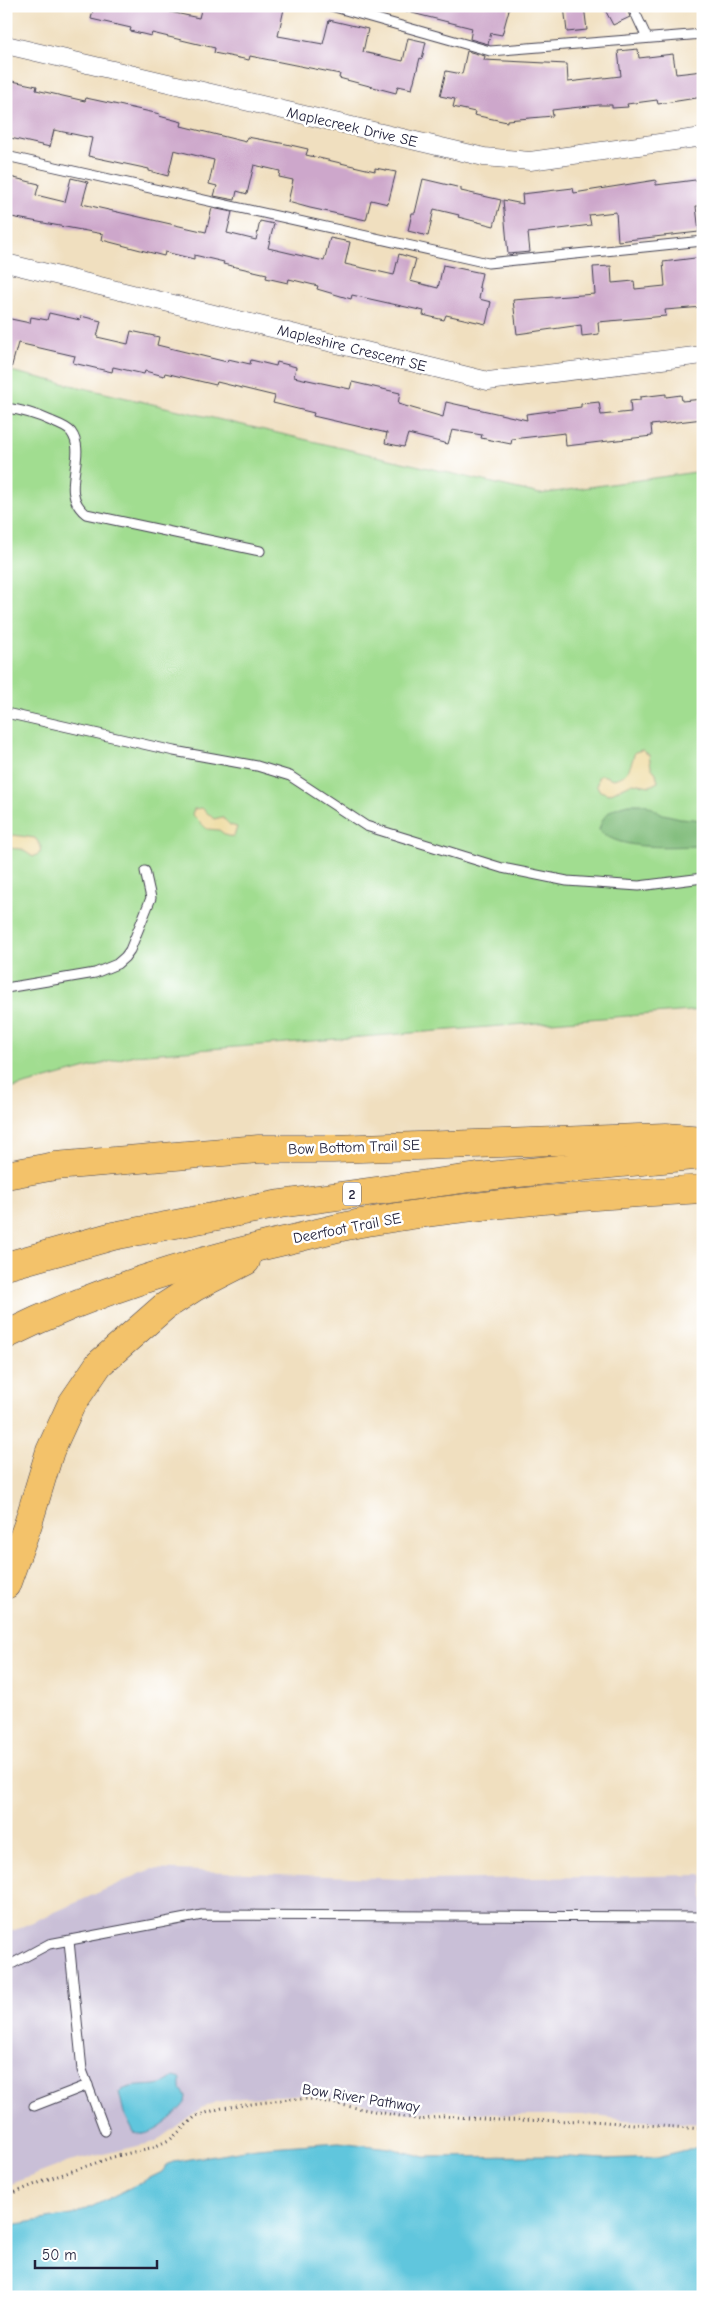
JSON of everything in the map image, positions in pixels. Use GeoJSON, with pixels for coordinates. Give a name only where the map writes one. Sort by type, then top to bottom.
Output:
{"type":"FeatureCollection","features":[{"type":"Feature","properties":{"kind":"highway","name":"Bow Bottom Trail SE"},"geometry":{"type":"LineString","coordinates":[[6,1175],[55,1166],[259,1149],[334,1149],[666,1137],[703,1140]]}},
{"type":"Feature","properties":{"kind":"highway","name":"Deerfoot Trail SE"},"geometry":{"type":"LineString","coordinates":[[6,1266],[113,1236],[280,1204],[478,1177],[703,1155]]}},
{"type":"Feature","properties":{"kind":"highway","name":"Deerfoot Trail SE"},"geometry":{"type":"LineString","coordinates":[[6,1335],[58,1309],[227,1253],[362,1223],[568,1198],[703,1189]]}},
{"type":"Feature","properties":{"kind":"highway"},"geometry":{"type":"LineString","coordinates":[[6,1585],[28,1524],[50,1451],[72,1405],[99,1364],[164,1307],[195,1287],[285,1240]]}},
{"type":"Feature","properties":{"kind":"street","name":"Maplecreek Drive SE"},"geometry":{"type":"LineString","coordinates":[[6,45],[484,158],[530,161],[703,137]]}},
{"type":"Feature","properties":{"kind":"street","name":"Mapleshire Crescent SE"},"geometry":{"type":"LineString","coordinates":[[6,263],[488,381],[703,355]]}},
{"type":"Feature","properties":{"kind":"lane"},"geometry":{"type":"LineString","coordinates":[[331,6],[490,51],[703,34]]}},
{"type":"Feature","properties":{"kind":"lane"},"geometry":{"type":"LineString","coordinates":[[632,6],[647,38]]}},
{"type":"Feature","properties":{"kind":"lane"},"geometry":{"type":"LineString","coordinates":[[6,156],[488,262],[703,241]]}},
{"type":"Feature","properties":{"kind":"lane"},"geometry":{"type":"LineString","coordinates":[[6,408],[36,414],[70,431],[76,444],[73,496],[78,508],[86,514],[260,551]]}},
{"type":"Feature","properties":{"kind":"lane"},"geometry":{"type":"LineString","coordinates":[[6,713],[174,751],[257,766],[290,776],[366,826],[502,868],[567,881],[639,886],[703,878]]}},
{"type":"Feature","properties":{"kind":"lane"},"geometry":{"type":"LineString","coordinates":[[6,988],[96,973],[108,969],[125,957],[151,898],[145,871]]}},
{"type":"Feature","properties":{"kind":"lane"},"geometry":{"type":"LineString","coordinates":[[6,1967],[49,1944],[202,1915],[703,1917]]}},
{"type":"Feature","properties":{"kind":"lane"},"geometry":{"type":"LineString","coordinates":[[70,1941],[82,2070],[105,2131]]}},
{"type":"Feature","properties":{"kind":"lane"},"geometry":{"type":"LineString","coordinates":[[34,2106],[88,2085]]}},
{"type":"Feature","properties":{"kind":"path","name":"Bow River Pathway"},"geometry":{"type":"LineString","coordinates":[[6,2196],[113,2156],[154,2148],[171,2139],[196,2116],[222,2108],[290,2099],[310,2099],[421,2120],[443,2116],[496,2120],[592,2121],[703,2129]]}},
{"type":"Feature","properties":{"kind":"shaded area"},"geometry":{"type":"Polygon","coordinates":[[[151,1869],[427,1880],[703,1875],[703,2124],[624,2120],[590,2115],[511,2115],[441,2110],[411,2113],[311,2094],[243,2098],[216,2102],[201,2108],[155,2142],[69,2162],[6,2186],[6,1934],[151,1869]]]}},
{"type":"Feature","properties":{"kind":"green space"},"geometry":{"type":"Polygon","coordinates":[[[6,370],[540,494],[703,471],[703,1010],[134,1055],[6,1090],[6,370]]]}},
{"type":"Feature","properties":{"kind":"green space"},"geometry":{"type":"Polygon","coordinates":[[[629,804],[645,804],[663,814],[703,820],[703,846],[663,847],[633,845],[608,837],[599,830],[603,819],[609,812],[629,804]]]}},
{"type":"Feature","properties":{"kind":"sand"},"geometry":{"type":"Polygon","coordinates":[[[642,750],[649,755],[651,767],[656,773],[658,782],[650,786],[633,783],[609,794],[600,791],[597,786],[598,777],[602,775],[613,779],[619,778],[628,770],[635,752],[642,750]]]}},
{"type":"Feature","properties":{"kind":"sand"},"geometry":{"type":"Polygon","coordinates":[[[202,808],[214,819],[222,817],[230,825],[237,827],[234,837],[227,836],[219,830],[207,829],[192,814],[194,809],[202,808]]]}},
{"type":"Feature","properties":{"kind":"sand"},"geometry":{"type":"Polygon","coordinates":[[[13,835],[35,838],[41,846],[40,853],[33,857],[21,849],[6,848],[6,839],[13,835]]]}},
{"type":"Feature","properties":{"kind":"water"},"geometry":{"type":"Polygon","coordinates":[[[174,2077],[181,2079],[181,2089],[186,2096],[185,2103],[169,2120],[156,2130],[149,2133],[134,2133],[124,2113],[119,2092],[133,2087],[161,2084],[174,2077]]]}},
{"type":"Feature","properties":{"kind":"water"},"geometry":{"type":"Polygon","coordinates":[[[339,2142],[390,2148],[425,2157],[551,2156],[604,2159],[657,2157],[703,2146],[703,2297],[6,2297],[6,2226],[77,2214],[162,2172],[167,2165],[173,2162],[256,2148],[339,2142]]]}},
{"type":"Feature","properties":{"kind":"building"},"geometry":{"type":"Polygon","coordinates":[[[94,6],[171,6],[170,12],[199,18],[202,6],[270,6],[284,9],[278,36],[323,44],[329,20],[368,29],[363,52],[403,61],[408,38],[426,42],[412,89],[398,86],[396,93],[339,78],[340,74],[250,56],[249,60],[214,53],[215,48],[152,33],[151,36],[130,31],[131,28],[91,19],[94,6]]]}},
{"type":"Feature","properties":{"kind":"building"},"geometry":{"type":"Polygon","coordinates":[[[404,6],[510,6],[502,35],[491,33],[488,44],[470,39],[472,28],[404,11],[404,6]]]}},
{"type":"Feature","properties":{"kind":"building"},"geometry":{"type":"Polygon","coordinates":[[[564,6],[584,6],[587,30],[567,32],[564,6]]]}},
{"type":"Feature","properties":{"kind":"building"},"geometry":{"type":"Polygon","coordinates":[[[603,6],[626,6],[630,17],[613,25],[603,6]]]}},
{"type":"Feature","properties":{"kind":"building"},"geometry":{"type":"Polygon","coordinates":[[[638,49],[639,58],[673,54],[676,74],[703,71],[703,97],[658,104],[657,100],[627,104],[628,107],[612,108],[612,105],[599,105],[552,110],[553,116],[507,120],[507,122],[474,115],[475,112],[453,107],[455,99],[440,96],[446,71],[462,74],[467,51],[485,56],[484,60],[567,64],[568,82],[621,76],[618,51],[638,49]]]}},
{"type":"Feature","properties":{"kind":"building"},"geometry":{"type":"Polygon","coordinates":[[[12,81],[37,86],[36,90],[85,101],[86,98],[160,114],[159,116],[182,122],[181,126],[246,142],[247,137],[286,144],[308,149],[306,155],[375,171],[375,168],[396,172],[388,204],[371,200],[366,220],[288,202],[293,180],[279,177],[280,171],[254,165],[247,194],[237,191],[235,200],[214,196],[217,186],[209,184],[214,160],[174,150],[168,176],[149,171],[149,169],[88,156],[92,138],[54,130],[50,147],[6,137],[6,107],[12,81]]]}},
{"type":"Feature","properties":{"kind":"building"},"geometry":{"type":"Polygon","coordinates":[[[6,176],[39,184],[36,195],[65,202],[71,178],[88,182],[82,204],[206,232],[212,208],[232,212],[227,233],[256,240],[260,221],[274,224],[268,248],[324,261],[330,238],[350,242],[345,264],[394,275],[399,254],[416,259],[410,281],[438,288],[443,265],[482,273],[479,299],[491,302],[486,324],[446,315],[444,320],[423,315],[424,311],[352,295],[351,299],[317,289],[318,286],[289,279],[288,283],[266,278],[267,274],[223,264],[224,262],[194,255],[194,259],[165,252],[164,256],[102,240],[103,234],[6,216],[6,176]]]}},
{"type":"Feature","properties":{"kind":"building"},"geometry":{"type":"Polygon","coordinates":[[[423,179],[461,188],[461,191],[501,200],[494,226],[434,209],[428,236],[408,231],[412,213],[415,213],[423,179]]]}},
{"type":"Feature","properties":{"kind":"building"},"geometry":{"type":"Polygon","coordinates":[[[703,179],[703,206],[696,206],[699,232],[618,241],[616,212],[589,215],[591,225],[528,233],[530,252],[508,254],[503,200],[523,204],[522,194],[573,188],[574,193],[656,180],[656,185],[703,179]]]}},
{"type":"Feature","properties":{"kind":"building"},"geometry":{"type":"Polygon","coordinates":[[[703,257],[703,307],[665,310],[666,316],[598,322],[599,334],[582,336],[581,325],[517,334],[513,300],[595,294],[593,267],[611,266],[612,283],[634,281],[635,289],[665,286],[663,262],[703,257]]]}},
{"type":"Feature","properties":{"kind":"building"},"geometry":{"type":"Polygon","coordinates":[[[49,313],[80,320],[81,316],[101,321],[97,337],[128,344],[131,331],[159,337],[157,345],[227,362],[228,359],[250,364],[251,360],[276,366],[277,362],[296,367],[294,377],[350,389],[352,382],[400,393],[398,404],[443,417],[446,402],[527,420],[526,414],[581,407],[581,404],[599,402],[601,415],[631,412],[630,401],[640,400],[640,397],[666,394],[666,397],[681,395],[682,401],[703,399],[703,419],[651,425],[652,436],[566,446],[565,433],[512,439],[511,444],[481,438],[482,435],[452,430],[448,444],[408,434],[404,447],[385,443],[387,433],[313,416],[314,413],[273,403],[275,396],[217,382],[216,385],[165,373],[164,376],[145,371],[144,374],[113,367],[112,372],[73,363],[75,356],[18,343],[11,369],[6,369],[6,318],[30,323],[31,317],[47,320],[49,313]]]}}]}
